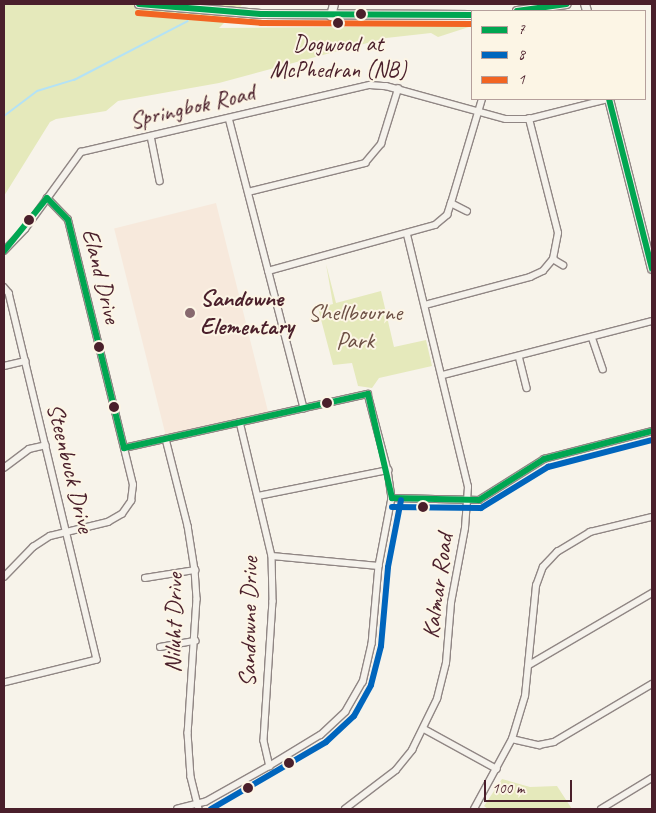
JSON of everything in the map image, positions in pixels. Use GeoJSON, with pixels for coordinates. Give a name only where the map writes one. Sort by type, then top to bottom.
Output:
{"type":"FeatureCollection","features":[{"type":"Feature","properties":{"kind":"main road"},"geometry":{"type":"LineString","coordinates":[[139,4],[238,13],[331,16],[471,15]]}},
{"type":"Feature","properties":{"kind":"main road"},"geometry":{"type":"LineString","coordinates":[[331,16],[334,4]]}},
{"type":"Feature","properties":{"kind":"main road"},"geometry":{"type":"LineString","coordinates":[[524,10],[567,4]]}},
{"type":"Feature","properties":{"kind":"main road"},"geometry":{"type":"LineString","coordinates":[[609,100],[652,269]]}},
{"type":"Feature","properties":{"kind":"street","name":"Springbok Road"},"geometry":{"type":"LineString","coordinates":[[4,250],[47,198],[81,152],[370,85],[398,89],[506,119],[529,119],[605,100]]}},
{"type":"Feature","properties":{"kind":"street"},"geometry":{"type":"LineString","coordinates":[[248,192],[365,163],[381,144],[398,89]]}},
{"type":"Feature","properties":{"kind":"street"},"geometry":{"type":"LineString","coordinates":[[268,270],[435,225],[446,215],[452,202],[482,100]]}},
{"type":"Feature","properties":{"kind":"street"},"geometry":{"type":"LineString","coordinates":[[228,118],[304,408]]}},
{"type":"Feature","properties":{"kind":"street"},"geometry":{"type":"LineString","coordinates":[[425,305],[530,277],[543,271],[553,259],[558,233],[529,119]]}},
{"type":"Feature","properties":{"kind":"street"},"geometry":{"type":"LineString","coordinates":[[152,136],[160,181]]}},
{"type":"Feature","properties":{"kind":"street","name":"Eland Drive"},"geometry":{"type":"LineString","coordinates":[[4,577],[32,547],[66,532],[108,522],[122,514],[131,501],[133,485],[68,220],[47,198]]}},
{"type":"Feature","properties":{"kind":"street"},"geometry":{"type":"LineString","coordinates":[[452,202],[467,211]]}},
{"type":"Feature","properties":{"kind":"street","name":"Kalmar Road"},"geometry":{"type":"LineString","coordinates":[[345,809],[396,770],[424,729],[438,699],[446,664],[451,603],[467,500],[468,486],[443,375],[407,234]]}},
{"type":"Feature","properties":{"kind":"street"},"geometry":{"type":"LineString","coordinates":[[553,259],[563,265]]}},
{"type":"Feature","properties":{"kind":"street","name":"Steenbuck Drive"},"geometry":{"type":"LineString","coordinates":[[4,287],[9,293],[97,660],[4,683]]}},
{"type":"Feature","properties":{"kind":"street"},"geometry":{"type":"LineString","coordinates":[[443,375],[652,321]]}},
{"type":"Feature","properties":{"kind":"street"},"geometry":{"type":"LineString","coordinates":[[592,337],[603,369]]}},
{"type":"Feature","properties":{"kind":"street"},"geometry":{"type":"LineString","coordinates":[[519,356],[527,388]]}},
{"type":"Feature","properties":{"kind":"street"},"geometry":{"type":"LineString","coordinates":[[4,366],[25,361]]}},
{"type":"Feature","properties":{"kind":"street"},"geometry":{"type":"LineString","coordinates":[[124,448],[368,394],[388,470],[392,498],[379,566],[372,644],[363,682],[346,712],[321,735],[270,766],[198,807],[178,809]]}},
{"type":"Feature","properties":{"kind":"street","name":"Sandowne Drive"},"geometry":{"type":"LineString","coordinates":[[240,422],[272,556],[274,601],[264,742],[270,766]]}},
{"type":"Feature","properties":{"kind":"street"},"geometry":{"type":"LineString","coordinates":[[392,498],[479,500],[544,459],[652,431]]}},
{"type":"Feature","properties":{"kind":"street","name":"Niluht Drive"},"geometry":{"type":"LineString","coordinates":[[166,438],[188,526],[195,570],[195,641],[188,734],[191,777],[198,807]]}},
{"type":"Feature","properties":{"kind":"street"},"geometry":{"type":"LineString","coordinates":[[4,468],[29,449],[46,445]]}},
{"type":"Feature","properties":{"kind":"street"},"geometry":{"type":"LineString","coordinates":[[258,496],[388,470]]}},
{"type":"Feature","properties":{"kind":"street"},"geometry":{"type":"LineString","coordinates":[[474,809],[512,739],[525,696],[536,586],[543,567],[557,552],[590,532],[652,517]]}},
{"type":"Feature","properties":{"kind":"street"},"geometry":{"type":"LineString","coordinates":[[272,556],[379,566]]}},
{"type":"Feature","properties":{"kind":"street"},"geometry":{"type":"LineString","coordinates":[[145,578],[195,570]]}},
{"type":"Feature","properties":{"kind":"street"},"geometry":{"type":"LineString","coordinates":[[529,665],[652,593]]}},
{"type":"Feature","properties":{"kind":"street"},"geometry":{"type":"LineString","coordinates":[[160,647],[195,641]]}},
{"type":"Feature","properties":{"kind":"street"},"geometry":{"type":"LineString","coordinates":[[512,739],[539,745],[554,742],[652,684]]}},
{"type":"Feature","properties":{"kind":"street"},"geometry":{"type":"LineString","coordinates":[[424,729],[497,769]]}},
{"type":"Feature","properties":{"kind":"street"},"geometry":{"type":"LineString","coordinates":[[601,809],[652,778]]}},
{"type":"Feature","properties":{"kind":"shaded area","name":"Sandowne Elementary"},"geometry":{"type":"Polygon","coordinates":[[[216,203],[269,415],[167,441],[114,228],[216,203]]]}},
{"type":"Feature","properties":{"kind":"green space"},"geometry":{"type":"Polygon","coordinates":[[[4,4],[243,4],[219,28],[471,26],[438,37],[431,33],[386,38],[219,83],[118,101],[106,111],[56,119],[50,122],[4,196],[4,4]]]}},
{"type":"Feature","properties":{"kind":"green space","name":"Shellbourne Park"},"geometry":{"type":"Polygon","coordinates":[[[326,264],[336,303],[381,291],[394,347],[426,340],[432,366],[379,378],[372,388],[358,386],[352,363],[333,365],[318,308],[333,304],[326,264]]]}},
{"type":"Feature","properties":{"kind":"green space"},"geometry":{"type":"Polygon","coordinates":[[[502,779],[530,787],[557,786],[572,809],[488,809],[484,806],[502,779]]]}},
{"type":"Feature","properties":{"kind":"waterway"},"geometry":{"type":"LineString","coordinates":[[4,116],[37,91],[74,80],[188,21]]}},
{"type":"Feature","properties":{"kind":"transit line","name":"7"},"geometry":{"type":"LineString","coordinates":[[139,4],[261,14],[471,15]]}},
{"type":"Feature","properties":{"kind":"transit line","name":"7"},"geometry":{"type":"LineString","coordinates":[[524,10],[567,4]]}},
{"type":"Feature","properties":{"kind":"transit line","name":"1"},"geometry":{"type":"LineString","coordinates":[[138,13],[261,23],[471,24]]}},
{"type":"Feature","properties":{"kind":"transit line","name":"7"},"geometry":{"type":"LineString","coordinates":[[609,100],[652,269]]}},
{"type":"Feature","properties":{"kind":"transit line","name":"7"},"geometry":{"type":"LineString","coordinates":[[47,198],[68,220],[124,448]]}},
{"type":"Feature","properties":{"kind":"transit line","name":"7"},"geometry":{"type":"LineString","coordinates":[[4,251],[47,198]]}},
{"type":"Feature","properties":{"kind":"transit line","name":"7"},"geometry":{"type":"LineString","coordinates":[[368,394],[392,498]]}},
{"type":"Feature","properties":{"kind":"transit line","name":"7"},"geometry":{"type":"LineString","coordinates":[[124,448],[368,394]]}},
{"type":"Feature","properties":{"kind":"transit line","name":"7"},"geometry":{"type":"LineString","coordinates":[[392,498],[479,500],[544,459],[652,431]]}},
{"type":"Feature","properties":{"kind":"transit line","name":"8"},"geometry":{"type":"LineString","coordinates":[[392,507],[481,508],[548,467],[652,440]]}},
{"type":"Feature","properties":{"kind":"transit line","name":"8"},"geometry":{"type":"LineString","coordinates":[[211,809],[326,742],[354,716],[371,685],[381,646],[388,567],[401,500]]}},
{"type":"Feature","properties":{"kind":"place","name":"Dogwood at McPhedran (NB)"},"geometry":{"type":"Point","coordinates":[338,23]}},
{"type":"Feature","properties":{"kind":"place","name":"Sandowne Elementary"},"geometry":{"type":"Point","coordinates":[190,313]}}]}
